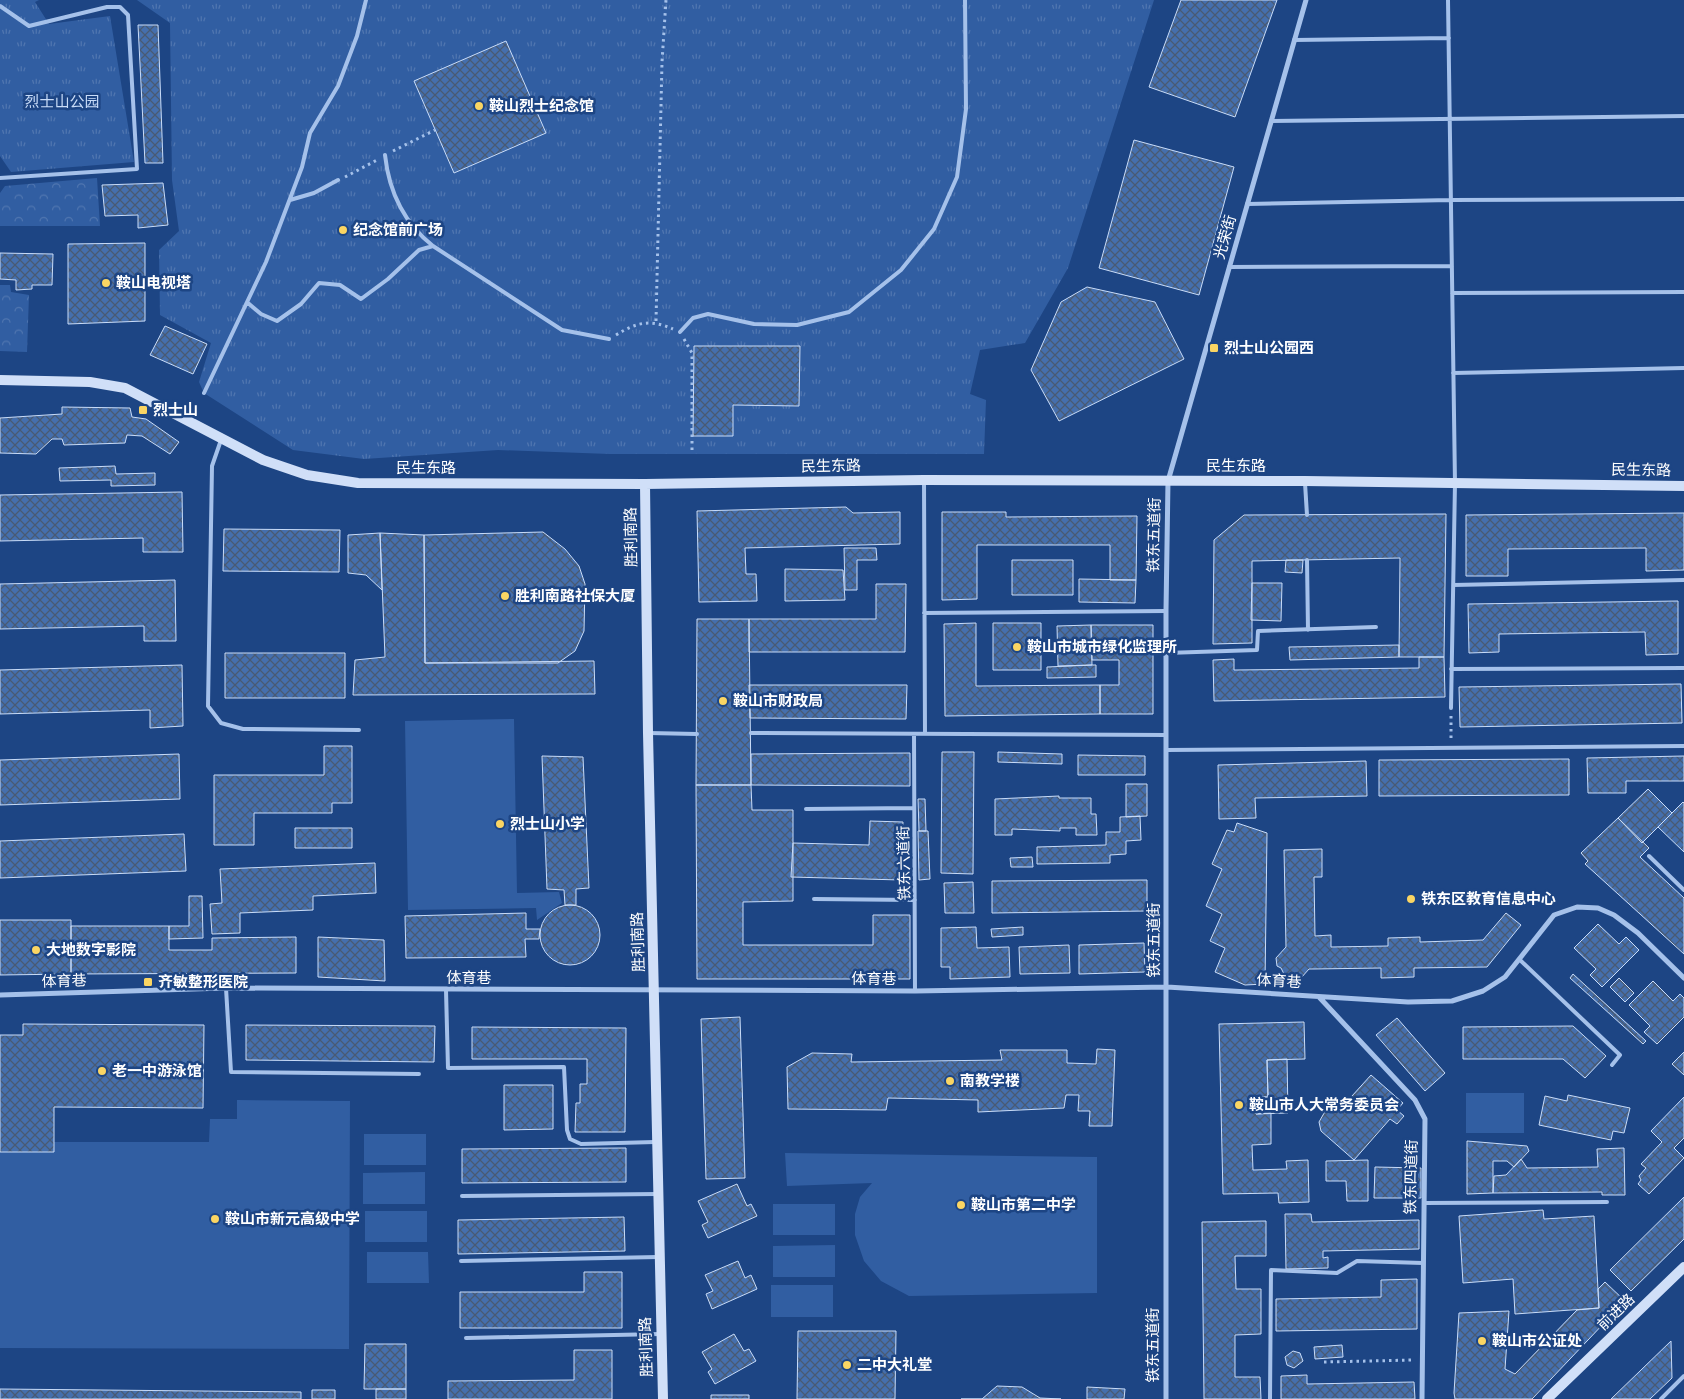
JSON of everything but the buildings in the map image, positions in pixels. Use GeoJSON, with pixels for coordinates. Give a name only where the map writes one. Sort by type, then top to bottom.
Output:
{"type":"FeatureCollection","features":[{"type":"Feature","properties":{"kind":"main road","name":"民生东路"},"geometry":{"type":"LineString","coordinates":[[0,380],[90,382],[125,388],[262,460],[308,475],[358,483],[645,484],[924,480],[1305,481],[1684,486]]}},
{"type":"Feature","properties":{"kind":"main road","name":"胜利南路"},"geometry":{"type":"LineString","coordinates":[[645,484],[648,734],[655,990],[660,1334],[663,1399]]}},
{"type":"Feature","properties":{"kind":"main road","name":"前进路"},"geometry":{"type":"LineString","coordinates":[[1548,1399],[1684,1267]]}},
{"type":"Feature","properties":{"kind":"street","name":"光荣街"},"geometry":{"type":"LineString","coordinates":[[1168,481],[1306,0]]}},
{"type":"Feature","properties":{"kind":"street","name":"铁东五道街"},"geometry":{"type":"LineString","coordinates":[[1166,1399],[1166,611],[1168,481]]}},
{"type":"Feature","properties":{"kind":"street","name":"体育巷"},"geometry":{"type":"LineString","coordinates":[[0,995],[226,988],[916,991],[1167,987],[1408,1002],[1452,1001],[1483,991],[1505,978],[1554,915],[1578,907],[1598,908],[1614,915],[1638,933],[1684,978]]}},
{"type":"Feature","properties":{"kind":"street","name":"铁东四道街"},"geometry":{"type":"LineString","coordinates":[[1318,996],[1421,1108],[1425,1119],[1422,1399]]}},
{"type":"Feature","properties":{"kind":"lane"},"geometry":{"type":"LineString","coordinates":[[204,393],[248,303],[290,200],[310,133],[338,86],[357,36],[366,0]]}},
{"type":"Feature","properties":{"kind":"lane"},"geometry":{"type":"LineString","coordinates":[[680,332],[693,318],[708,314],[754,324],[797,326],[849,312],[901,270],[934,229],[957,176],[966,109],[965,0]]}},
{"type":"Feature","properties":{"kind":"lane"},"geometry":{"type":"LineString","coordinates":[[1448,0],[1455,483],[1450,708]]}},
{"type":"Feature","properties":{"kind":"lane"},"geometry":{"type":"LineString","coordinates":[[0,6],[29,26],[107,7],[120,7],[128,14],[137,169],[0,178]]}},
{"type":"Feature","properties":{"kind":"lane"},"geometry":{"type":"LineString","coordinates":[[1294,40],[1448,38]]}},
{"type":"Feature","properties":{"kind":"lane"},"geometry":{"type":"LineString","coordinates":[[1271,121],[1450,121],[1684,116]]}},
{"type":"Feature","properties":{"kind":"lane"},"geometry":{"type":"LineString","coordinates":[[385,155],[387,170],[402,212],[416,233],[562,330],[609,339]]}},
{"type":"Feature","properties":{"kind":"lane"},"geometry":{"type":"LineString","coordinates":[[290,200],[314,193],[338,180]]}},
{"type":"Feature","properties":{"kind":"lane"},"geometry":{"type":"LineString","coordinates":[[1247,204],[1451,200],[1684,200]]}},
{"type":"Feature","properties":{"kind":"lane"},"geometry":{"type":"LineString","coordinates":[[248,303],[261,314],[277,321],[301,304],[320,284],[340,285],[361,299],[388,279],[419,250],[433,246]]}},
{"type":"Feature","properties":{"kind":"lane"},"geometry":{"type":"LineString","coordinates":[[1229,267],[1452,266]]}},
{"type":"Feature","properties":{"kind":"lane"},"geometry":{"type":"LineString","coordinates":[[1452,293],[1684,292]]}},
{"type":"Feature","properties":{"kind":"lane"},"geometry":{"type":"LineString","coordinates":[[1453,373],[1684,368]]}},
{"type":"Feature","properties":{"kind":"lane"},"geometry":{"type":"LineString","coordinates":[[222,438],[212,466],[208,706],[221,723],[243,729],[359,730]]}},
{"type":"Feature","properties":{"kind":"lane"},"geometry":{"type":"LineString","coordinates":[[924,480],[924,734]]}},
{"type":"Feature","properties":{"kind":"lane"},"geometry":{"type":"LineString","coordinates":[[1305,481],[1307,515]]}},
{"type":"Feature","properties":{"kind":"lane"},"geometry":{"type":"LineString","coordinates":[[1307,560],[1308,630]]}},
{"type":"Feature","properties":{"kind":"lane"},"geometry":{"type":"LineString","coordinates":[[1453,585],[1684,580]]}},
{"type":"Feature","properties":{"kind":"lane"},"geometry":{"type":"LineString","coordinates":[[924,613],[1166,611]]}},
{"type":"Feature","properties":{"kind":"lane"},"geometry":{"type":"LineString","coordinates":[[1166,652],[1257,650],[1258,631],[1376,627]]}},
{"type":"Feature","properties":{"kind":"lane"},"geometry":{"type":"LineString","coordinates":[[1451,670],[1684,668]]}},
{"type":"Feature","properties":{"kind":"lane"},"geometry":{"type":"LineString","coordinates":[[751,733],[1166,735]]}},
{"type":"Feature","properties":{"kind":"lane"},"geometry":{"type":"LineString","coordinates":[[648,734],[697,734]]}},
{"type":"Feature","properties":{"kind":"lane","name":"铁东六道街"},"geometry":{"type":"LineString","coordinates":[[914,734],[916,991]]}},
{"type":"Feature","properties":{"kind":"lane"},"geometry":{"type":"LineString","coordinates":[[1166,750],[1451,746],[1684,746]]}},
{"type":"Feature","properties":{"kind":"lane"},"geometry":{"type":"LineString","coordinates":[[806,810],[914,808]]}},
{"type":"Feature","properties":{"kind":"lane"},"geometry":{"type":"LineString","coordinates":[[1649,856],[1684,890]]}},
{"type":"Feature","properties":{"kind":"lane"},"geometry":{"type":"LineString","coordinates":[[814,899],[915,900]]}},
{"type":"Feature","properties":{"kind":"lane"},"geometry":{"type":"LineString","coordinates":[[1520,960],[1620,1055],[1612,1065]]}},
{"type":"Feature","properties":{"kind":"lane"},"geometry":{"type":"LineString","coordinates":[[226,988],[231,1072],[419,1074]]}},
{"type":"Feature","properties":{"kind":"lane"},"geometry":{"type":"LineString","coordinates":[[446,990],[448,1068],[564,1067],[567,1130],[570,1139],[581,1144],[658,1142]]}},
{"type":"Feature","properties":{"kind":"lane"},"geometry":{"type":"LineString","coordinates":[[462,1196],[658,1194]]}},
{"type":"Feature","properties":{"kind":"lane"},"geometry":{"type":"LineString","coordinates":[[1424,1203],[1608,1202]]}},
{"type":"Feature","properties":{"kind":"lane"},"geometry":{"type":"LineString","coordinates":[[461,1261],[660,1257]]}},
{"type":"Feature","properties":{"kind":"lane"},"geometry":{"type":"LineString","coordinates":[[1270,1399],[1271,1270],[1337,1273],[1357,1261],[1423,1263]]}},
{"type":"Feature","properties":{"kind":"lane"},"geometry":{"type":"LineString","coordinates":[[466,1338],[660,1334]]}},
{"type":"Feature","properties":{"kind":"lane"},"geometry":{"type":"LineString","coordinates":[[1661,1399],[1684,1376]]}},
{"type":"Feature","properties":{"kind":"path"},"geometry":{"type":"LineString","coordinates":[[656,321],[666,0]]}},
{"type":"Feature","properties":{"kind":"path"},"geometry":{"type":"LineString","coordinates":[[338,180],[435,130]]}},
{"type":"Feature","properties":{"kind":"path"},"geometry":{"type":"LineString","coordinates":[[609,339],[630,326],[656,321],[680,332],[692,354],[692,454]]}},
{"type":"Feature","properties":{"kind":"path"},"geometry":{"type":"LineString","coordinates":[[1450,708],[1451,746]]}},
{"type":"Feature","properties":{"kind":"path"},"geometry":{"type":"LineString","coordinates":[[1324,1362],[1422,1359]]}},
{"type":"Feature","properties":{"kind":"green space","name":"烈士山公园"},"geometry":{"type":"Polygon","coordinates":[[[0,0],[39,0],[35,2],[49,24],[110,16],[134,162],[11,172],[0,156],[0,0]]]}},
{"type":"Feature","properties":{"kind":"green space"},"geometry":{"type":"Polygon","coordinates":[[[137,0],[1154,0],[1068,268],[1025,343],[980,350],[970,394],[986,400],[984,454],[610,454],[498,450],[364,459],[293,450],[204,393],[199,382],[211,343],[160,315],[159,250],[179,231],[172,180],[170,23],[137,0]]]}},
{"type":"Feature","properties":{"kind":"green space"},"geometry":{"type":"Polygon","coordinates":[[[97,178],[100,226],[0,226],[0,193],[5,186],[97,178]]]}},
{"type":"Feature","properties":{"kind":"green space"},"geometry":{"type":"Polygon","coordinates":[[[0,285],[10,285],[11,292],[29,295],[27,352],[0,351],[0,285]]]}},
{"type":"Feature","properties":{"kind":"green space"},"geometry":{"type":"Polygon","coordinates":[[[514,719],[517,893],[559,892],[562,903],[537,920],[536,908],[408,910],[405,721],[514,719]]]}},
{"type":"Feature","properties":{"kind":"green space"},"geometry":{"type":"Polygon","coordinates":[[[1466,1093],[1524,1093],[1524,1133],[1466,1133],[1466,1093]]]}},
{"type":"Feature","properties":{"kind":"green space"},"geometry":{"type":"Polygon","coordinates":[[[237,1100],[350,1101],[349,1349],[0,1348],[0,1152],[53,1152],[54,1142],[209,1142],[210,1119],[237,1119],[237,1100]]]}},
{"type":"Feature","properties":{"kind":"green space"},"geometry":{"type":"Polygon","coordinates":[[[364,1134],[426,1134],[426,1165],[364,1165],[364,1134]]]}},
{"type":"Feature","properties":{"kind":"green space"},"geometry":{"type":"Polygon","coordinates":[[[785,1153],[1097,1157],[1097,1293],[909,1296],[881,1281],[864,1261],[855,1235],[855,1214],[860,1197],[872,1183],[787,1186],[785,1153]]]}},
{"type":"Feature","properties":{"kind":"green space"},"geometry":{"type":"Polygon","coordinates":[[[425,1172],[425,1204],[363,1204],[363,1173],[425,1172]]]}},
{"type":"Feature","properties":{"kind":"green space"},"geometry":{"type":"Polygon","coordinates":[[[773,1204],[835,1204],[835,1235],[773,1235],[773,1204]]]}},
{"type":"Feature","properties":{"kind":"green space"},"geometry":{"type":"Polygon","coordinates":[[[365,1211],[427,1211],[427,1242],[365,1242],[365,1211]]]}},
{"type":"Feature","properties":{"kind":"green space"},"geometry":{"type":"Polygon","coordinates":[[[835,1245],[835,1277],[773,1277],[773,1246],[835,1245]]]}},
{"type":"Feature","properties":{"kind":"green space"},"geometry":{"type":"Polygon","coordinates":[[[367,1252],[428,1252],[429,1283],[367,1283],[367,1252]]]}},
{"type":"Feature","properties":{"kind":"green space"},"geometry":{"type":"Polygon","coordinates":[[[771,1285],[833,1285],[833,1317],[771,1317],[771,1285]]]}},
{"type":"Feature","properties":{"kind":"place","name":"鞍山烈士纪念馆"},"geometry":{"type":"Point","coordinates":[479,106]}},
{"type":"Feature","properties":{"kind":"place","name":"纪念馆前广场"},"geometry":{"type":"Point","coordinates":[343,230]}},
{"type":"Feature","properties":{"kind":"place","name":"鞍山电视塔"},"geometry":{"type":"Point","coordinates":[106,283]}},
{"type":"Feature","properties":{"kind":"place","name":"烈士山公园西"},"geometry":{"type":"Point","coordinates":[1214,348]}},
{"type":"Feature","properties":{"kind":"place","name":"烈士山"},"geometry":{"type":"Point","coordinates":[143,410]}},
{"type":"Feature","properties":{"kind":"place","name":"胜利南路社保大厦"},"geometry":{"type":"Point","coordinates":[505,596]}},
{"type":"Feature","properties":{"kind":"place","name":"鞍山市城市绿化监理所"},"geometry":{"type":"Point","coordinates":[1017,647]}},
{"type":"Feature","properties":{"kind":"place","name":"鞍山市财政局"},"geometry":{"type":"Point","coordinates":[723,701]}},
{"type":"Feature","properties":{"kind":"place","name":"烈士山小学"},"geometry":{"type":"Point","coordinates":[500,824]}},
{"type":"Feature","properties":{"kind":"place","name":"铁东区教育信息中心"},"geometry":{"type":"Point","coordinates":[1411,899]}},
{"type":"Feature","properties":{"kind":"place","name":"大地数字影院"},"geometry":{"type":"Point","coordinates":[36,950]}},
{"type":"Feature","properties":{"kind":"place","name":"齐敏整形医院"},"geometry":{"type":"Point","coordinates":[148,982]}},
{"type":"Feature","properties":{"kind":"place","name":"老一中游泳馆"},"geometry":{"type":"Point","coordinates":[102,1071]}},
{"type":"Feature","properties":{"kind":"place","name":"南教学楼"},"geometry":{"type":"Point","coordinates":[950,1081]}},
{"type":"Feature","properties":{"kind":"place","name":"鞍山市人大常务委员会"},"geometry":{"type":"Point","coordinates":[1239,1105]}},
{"type":"Feature","properties":{"kind":"place","name":"鞍山市第二中学"},"geometry":{"type":"Point","coordinates":[961,1205]}},
{"type":"Feature","properties":{"kind":"place","name":"鞍山市新元高级中学"},"geometry":{"type":"Point","coordinates":[215,1219]}},
{"type":"Feature","properties":{"kind":"place","name":"鞍山市公证处"},"geometry":{"type":"Point","coordinates":[1482,1341]}},
{"type":"Feature","properties":{"kind":"place","name":"二中大礼堂"},"geometry":{"type":"Point","coordinates":[847,1365]}}]}
